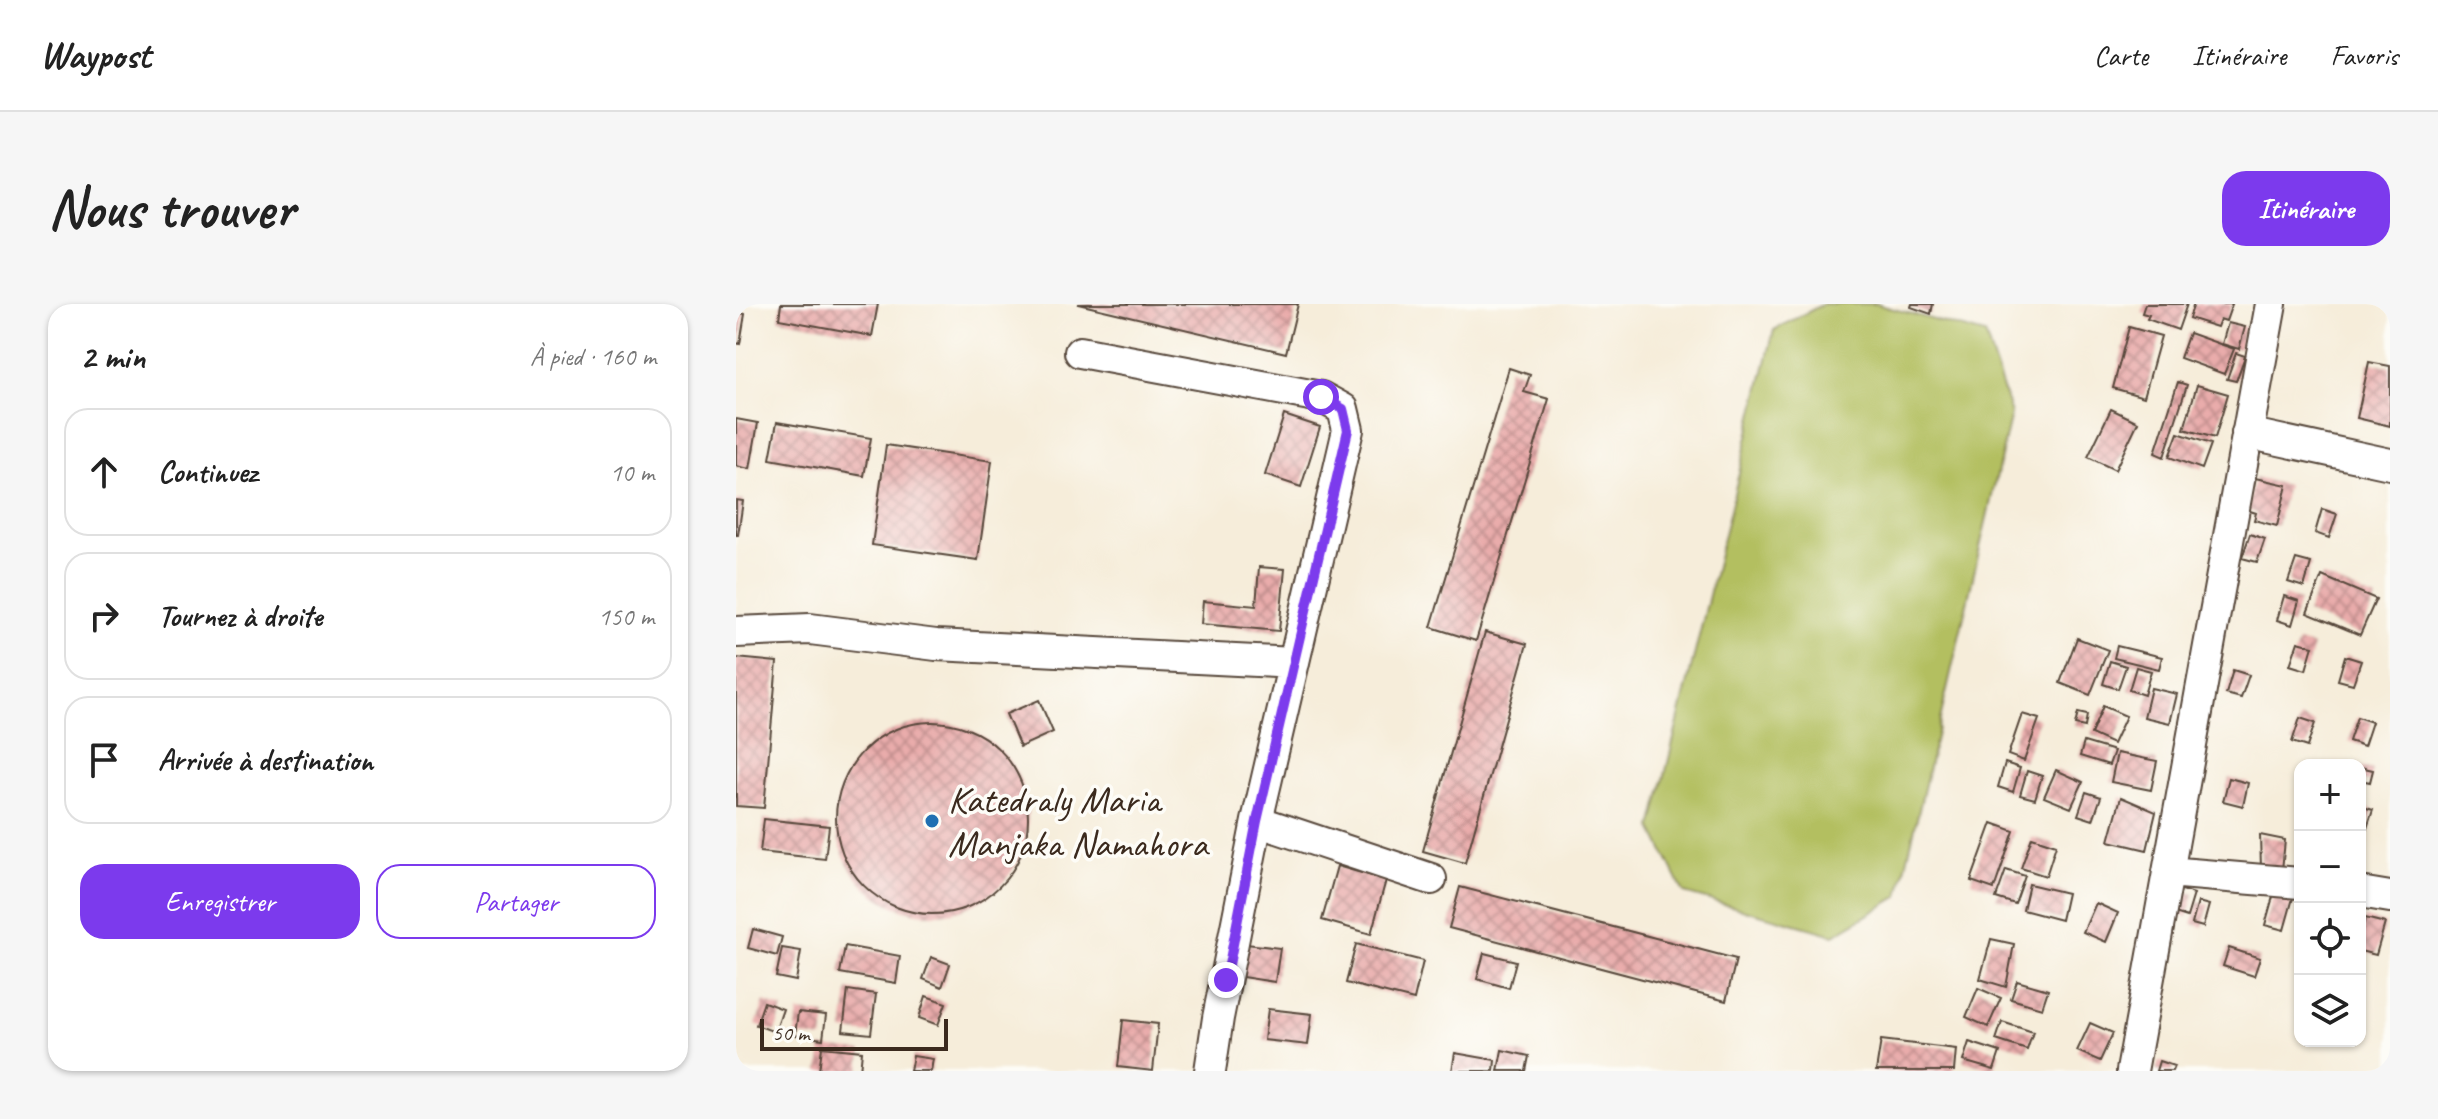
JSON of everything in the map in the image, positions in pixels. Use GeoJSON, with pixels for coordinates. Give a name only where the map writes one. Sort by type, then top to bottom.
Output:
{"type":"FeatureCollection","features":[{"type":"Feature","properties":{"kind":"street"},"geometry":{"type":"LineString","coordinates":[[2132,1071],[2271,304]]}},
{"type":"Feature","properties":{"kind":"street"},"geometry":{"type":"LineString","coordinates":[[1080,352],[1321,397],[1343,409],[1348,430],[1257,821],[1210,1071]]}},
{"type":"Feature","properties":{"kind":"street"},"geometry":{"type":"LineString","coordinates":[[2247,433],[2390,464]]}},
{"type":"Feature","properties":{"kind":"street"},"geometry":{"type":"LineString","coordinates":[[736,632],[810,629],[936,645],[1294,663]]}},
{"type":"Feature","properties":{"kind":"street"},"geometry":{"type":"LineString","coordinates":[[1257,821],[1431,879]]}},
{"type":"Feature","properties":{"kind":"street"},"geometry":{"type":"LineString","coordinates":[[2168,872],[2294,882]]}},
{"type":"Feature","properties":{"kind":"street"},"geometry":{"type":"LineString","coordinates":[[2366,893],[2390,897]]}},
{"type":"Feature","properties":{"kind":"green space"},"geometry":{"type":"Polygon","coordinates":[[[1823,304],[1876,304],[1985,334],[2011,414],[1899,896],[1834,935],[1684,893],[1652,828],[1774,330],[1823,304]]]}},
{"type":"Feature","properties":{"kind":"building"},"geometry":{"type":"Polygon","coordinates":[[[781,304],[878,304],[872,336],[779,319],[781,304]]]}},
{"type":"Feature","properties":{"kind":"building"},"geometry":{"type":"Polygon","coordinates":[[[1078,304],[1298,304],[1286,353],[1078,304]]]}},
{"type":"Feature","properties":{"kind":"building"},"geometry":{"type":"Polygon","coordinates":[[[1912,304],[1933,304],[1931,314],[1911,307],[1912,304]]]}},
{"type":"Feature","properties":{"kind":"building"},"geometry":{"type":"Polygon","coordinates":[[[2145,304],[2187,304],[2178,330],[2147,319],[2149,315],[2142,313],[2145,304]]]}},
{"type":"Feature","properties":{"kind":"building"},"geometry":{"type":"Polygon","coordinates":[[[2194,304],[2232,304],[2226,321],[2220,319],[2217,327],[2189,318],[2194,304]]]}},
{"type":"Feature","properties":{"kind":"building"},"geometry":{"type":"Polygon","coordinates":[[[736,312],[745,314],[740,344],[736,343],[736,312]]]}},
{"type":"Feature","properties":{"kind":"building"},"geometry":{"type":"Polygon","coordinates":[[[2228,323],[2245,327],[2239,349],[2222,344],[2228,323]]]}},
{"type":"Feature","properties":{"kind":"building"},"geometry":{"type":"Polygon","coordinates":[[[2129,327],[2161,336],[2144,397],[2113,388],[2129,327]]]}},
{"type":"Feature","properties":{"kind":"building"},"geometry":{"type":"Polygon","coordinates":[[[2189,333],[2234,349],[2224,374],[2180,358],[2189,333]]]}},
{"type":"Feature","properties":{"kind":"building"},"geometry":{"type":"Polygon","coordinates":[[[2236,353],[2245,356],[2236,381],[2227,379],[2236,353]]]}},
{"type":"Feature","properties":{"kind":"building"},"geometry":{"type":"Polygon","coordinates":[[[2369,362],[2390,366],[2390,426],[2357,418],[2369,362]]]}},
{"type":"Feature","properties":{"kind":"building"},"geometry":{"type":"Polygon","coordinates":[[[1509,368],[1530,375],[1524,392],[1549,399],[1476,641],[1431,627],[1509,368]]]}},
{"type":"Feature","properties":{"kind":"building"},"geometry":{"type":"Polygon","coordinates":[[[2178,382],[2187,385],[2164,457],[2155,453],[2178,382]]]}},
{"type":"Feature","properties":{"kind":"building"},"geometry":{"type":"Polygon","coordinates":[[[2197,385],[2228,394],[2215,438],[2184,429],[2197,385]]]}},
{"type":"Feature","properties":{"kind":"building"},"geometry":{"type":"Polygon","coordinates":[[[2111,409],[2138,422],[2115,470],[2088,457],[2111,409]]]}},
{"type":"Feature","properties":{"kind":"building"},"geometry":{"type":"Polygon","coordinates":[[[1284,415],[1320,427],[1301,487],[1265,475],[1284,415]]]}},
{"type":"Feature","properties":{"kind":"building"},"geometry":{"type":"Polygon","coordinates":[[[736,419],[758,423],[750,469],[736,466],[736,419]]]}},
{"type":"Feature","properties":{"kind":"building"},"geometry":{"type":"Polygon","coordinates":[[[777,422],[871,438],[864,476],[770,459],[777,422]]]}},
{"type":"Feature","properties":{"kind":"building"},"geometry":{"type":"Polygon","coordinates":[[[2178,433],[2211,444],[2202,469],[2169,457],[2178,433]]]}},
{"type":"Feature","properties":{"kind":"building"},"geometry":{"type":"Polygon","coordinates":[[[886,445],[992,461],[978,560],[872,545],[886,445]]]}},
{"type":"Feature","properties":{"kind":"building"},"geometry":{"type":"Polygon","coordinates":[[[2255,478],[2287,485],[2277,526],[2254,520],[2256,513],[2247,510],[2255,478]]]}},
{"type":"Feature","properties":{"kind":"building"},"geometry":{"type":"Polygon","coordinates":[[[736,500],[743,501],[738,535],[736,535],[736,500]]]}},
{"type":"Feature","properties":{"kind":"building"},"geometry":{"type":"Polygon","coordinates":[[[2322,509],[2337,514],[2329,538],[2315,533],[2322,509]]]}},
{"type":"Feature","properties":{"kind":"building"},"geometry":{"type":"Polygon","coordinates":[[[2250,534],[2265,539],[2257,562],[2242,558],[2250,534]]]}},
{"type":"Feature","properties":{"kind":"building"},"geometry":{"type":"Polygon","coordinates":[[[2296,559],[2311,563],[2304,587],[2288,582],[2296,559]]]}},
{"type":"Feature","properties":{"kind":"building"},"geometry":{"type":"Polygon","coordinates":[[[1259,567],[1285,569],[1279,631],[1201,624],[1203,601],[1256,606],[1259,567]]]}},
{"type":"Feature","properties":{"kind":"building"},"geometry":{"type":"Polygon","coordinates":[[[2322,576],[2376,599],[2360,635],[2307,613],[2322,576]]]}},
{"type":"Feature","properties":{"kind":"building"},"geometry":{"type":"Polygon","coordinates":[[[2284,596],[2299,601],[2292,625],[2277,620],[2284,596]]]}},
{"type":"Feature","properties":{"kind":"building"},"geometry":{"type":"Polygon","coordinates":[[[1485,632],[1527,644],[1465,863],[1423,851],[1485,632]]]}},
{"type":"Feature","properties":{"kind":"building"},"geometry":{"type":"Polygon","coordinates":[[[2077,638],[2108,650],[2090,695],[2060,683],[2077,638]]]}},
{"type":"Feature","properties":{"kind":"building"},"geometry":{"type":"Polygon","coordinates":[[[2298,642],[2313,646],[2306,670],[2290,665],[2298,642]]]}},
{"type":"Feature","properties":{"kind":"building"},"geometry":{"type":"Polygon","coordinates":[[[2117,646],[2162,657],[2159,669],[2114,658],[2117,646]]]}},
{"type":"Feature","properties":{"kind":"building"},"geometry":{"type":"Polygon","coordinates":[[[2345,656],[2361,661],[2353,684],[2338,680],[2345,656]]]}},
{"type":"Feature","properties":{"kind":"building"},"geometry":{"type":"Polygon","coordinates":[[[736,658],[777,662],[764,808],[736,806],[736,658]]]}},
{"type":"Feature","properties":{"kind":"building"},"geometry":{"type":"Polygon","coordinates":[[[2110,661],[2126,666],[2118,689],[2103,684],[2110,661]]]}},
{"type":"Feature","properties":{"kind":"building"},"geometry":{"type":"Polygon","coordinates":[[[2136,667],[2151,671],[2144,695],[2129,690],[2136,667]]]}},
{"type":"Feature","properties":{"kind":"building"},"geometry":{"type":"Polygon","coordinates":[[[2233,670],[2249,675],[2241,698],[2226,694],[2233,670]]]}},
{"type":"Feature","properties":{"kind":"building"},"geometry":{"type":"Polygon","coordinates":[[[2151,688],[2177,694],[2170,723],[2144,717],[2151,688]]]}},
{"type":"Feature","properties":{"kind":"building"},"geometry":{"type":"Polygon","coordinates":[[[1039,700],[1053,732],[1020,747],[1006,714],[1039,700]]]}},
{"type":"Feature","properties":{"kind":"building"},"geometry":{"type":"Polygon","coordinates":[[[2103,706],[2126,716],[2113,744],[2091,734],[2103,706]]]}},
{"type":"Feature","properties":{"kind":"building"},"geometry":{"type":"Polygon","coordinates":[[[2078,713],[2087,715],[2085,727],[2075,725],[2078,713]]]}},
{"type":"Feature","properties":{"kind":"building"},"geometry":{"type":"Polygon","coordinates":[[[2022,714],[2039,719],[2024,761],[2008,755],[2022,714]]]}},
{"type":"Feature","properties":{"kind":"building"},"geometry":{"type":"Polygon","coordinates":[[[2357,717],[2372,722],[2364,746],[2349,741],[2357,717]]]}},
{"type":"Feature","properties":{"kind":"building"},"geometry":{"type":"Polygon","coordinates":[[[2300,718],[2315,723],[2307,747],[2292,742],[2300,718]]]}},
{"type":"Feature","properties":{"kind":"building","name":"Katedraly Maria Manjaka Namahora"},"geometry":{"type":"Polygon","coordinates":[[[932,722],[969,730],[1000,750],[1020,781],[1028,818],[1020,855],[1000,886],[969,906],[932,914],[895,906],[864,886],[844,855],[836,818],[844,781],[864,750],[895,730],[932,722]]]}},
{"type":"Feature","properties":{"kind":"building"},"geometry":{"type":"Polygon","coordinates":[[[2084,742],[2114,751],[2109,765],[2080,756],[2084,742]]]}},
{"type":"Feature","properties":{"kind":"building"},"geometry":{"type":"Polygon","coordinates":[[[2117,753],[2157,761],[2151,790],[2111,782],[2117,753]]]}},
{"type":"Feature","properties":{"kind":"building"},"geometry":{"type":"Polygon","coordinates":[[[2005,763],[2020,768],[2013,792],[1998,787],[2005,763]]]}},
{"type":"Feature","properties":{"kind":"building"},"geometry":{"type":"Polygon","coordinates":[[[2366,768],[2373,770],[2370,782],[2366,781],[2366,768]]]}},
{"type":"Feature","properties":{"kind":"building"},"geometry":{"type":"Polygon","coordinates":[[[2056,770],[2083,782],[2071,808],[2044,797],[2056,770]]]}},
{"type":"Feature","properties":{"kind":"building"},"geometry":{"type":"Polygon","coordinates":[[[2027,771],[2042,776],[2035,799],[2020,795],[2027,771]]]}},
{"type":"Feature","properties":{"kind":"building"},"geometry":{"type":"Polygon","coordinates":[[[2229,778],[2248,783],[2243,806],[2223,801],[2229,778]]]}},
{"type":"Feature","properties":{"kind":"building"},"geometry":{"type":"Polygon","coordinates":[[[2086,792],[2101,797],[2093,820],[2078,815],[2086,792]]]}},
{"type":"Feature","properties":{"kind":"building"},"geometry":{"type":"Polygon","coordinates":[[[2121,797],[2156,812],[2147,850],[2109,841],[2121,797]]]}},
{"type":"Feature","properties":{"kind":"building"},"geometry":{"type":"Polygon","coordinates":[[[2366,808],[2373,810],[2366,831],[2366,808]]]}},
{"type":"Feature","properties":{"kind":"building"},"geometry":{"type":"Polygon","coordinates":[[[764,819],[829,826],[825,859],[760,852],[764,819]]]}},
{"type":"Feature","properties":{"kind":"building"},"geometry":{"type":"Polygon","coordinates":[[[1992,823],[2014,831],[1994,889],[1971,881],[1992,823]]]}},
{"type":"Feature","properties":{"kind":"building"},"geometry":{"type":"Polygon","coordinates":[[[2260,835],[2285,840],[2282,870],[2261,868],[2260,835]]]}},
{"type":"Feature","properties":{"kind":"building"},"geometry":{"type":"Polygon","coordinates":[[[2032,837],[2056,845],[2046,876],[2021,868],[2032,837]]]}},
{"type":"Feature","properties":{"kind":"building"},"geometry":{"type":"Polygon","coordinates":[[[1337,866],[1386,880],[1371,934],[1322,920],[1337,866]]]}},
{"type":"Feature","properties":{"kind":"building"},"geometry":{"type":"Polygon","coordinates":[[[2006,870],[2025,876],[2015,904],[1996,898],[2006,870]]]}},
{"type":"Feature","properties":{"kind":"building"},"geometry":{"type":"Polygon","coordinates":[[[2029,884],[2067,893],[2061,920],[2023,910],[2029,884]]]}},
{"type":"Feature","properties":{"kind":"building"},"geometry":{"type":"Polygon","coordinates":[[[1460,887],[1736,959],[1726,1001],[1449,928],[1460,887]]]}},
{"type":"Feature","properties":{"kind":"building"},"geometry":{"type":"Polygon","coordinates":[[[2179,889],[2194,894],[2187,917],[2172,912],[2179,889]]]}},
{"type":"Feature","properties":{"kind":"building"},"geometry":{"type":"Polygon","coordinates":[[[2274,893],[2293,898],[2284,930],[2265,925],[2274,893]]]}},
{"type":"Feature","properties":{"kind":"building"},"geometry":{"type":"Polygon","coordinates":[[[2198,902],[2209,905],[2203,927],[2192,924],[2198,902]]]}},
{"type":"Feature","properties":{"kind":"building"},"geometry":{"type":"Polygon","coordinates":[[[2096,903],[2118,913],[2106,942],[2083,932],[2096,903]]]}},
{"type":"Feature","properties":{"kind":"building"},"geometry":{"type":"Polygon","coordinates":[[[2366,918],[2385,923],[2376,955],[2366,952],[2366,918]]]}},
{"type":"Feature","properties":{"kind":"building"},"geometry":{"type":"Polygon","coordinates":[[[753,929],[782,937],[777,956],[748,948],[753,929]]]}},
{"type":"Feature","properties":{"kind":"building"},"geometry":{"type":"Polygon","coordinates":[[[1991,939],[2014,944],[2006,987],[1980,979],[1991,939]]]}},
{"type":"Feature","properties":{"kind":"building"},"geometry":{"type":"Polygon","coordinates":[[[1246,944],[1280,948],[1275,982],[1242,977],[1246,944]]]}},
{"type":"Feature","properties":{"kind":"building"},"geometry":{"type":"Polygon","coordinates":[[[1356,944],[1423,961],[1414,1000],[1346,983],[1356,944]]]}},
{"type":"Feature","properties":{"kind":"building"},"geometry":{"type":"Polygon","coordinates":[[[845,946],[900,956],[896,983],[840,973],[845,946]]]}},
{"type":"Feature","properties":{"kind":"building"},"geometry":{"type":"Polygon","coordinates":[[[782,948],[801,951],[796,981],[776,977],[782,948]]]}},
{"type":"Feature","properties":{"kind":"building"},"geometry":{"type":"Polygon","coordinates":[[[2229,948],[2260,958],[2254,976],[2223,966],[2229,948]]]}},
{"type":"Feature","properties":{"kind":"building"},"geometry":{"type":"Polygon","coordinates":[[[1484,953],[1516,961],[1509,988],[1477,979],[1484,953]]]}},
{"type":"Feature","properties":{"kind":"building"},"geometry":{"type":"Polygon","coordinates":[[[931,957],[950,964],[942,987],[923,979],[931,957]]]}},
{"type":"Feature","properties":{"kind":"building"},"geometry":{"type":"Polygon","coordinates":[[[2017,981],[2048,990],[2042,1008],[2011,999],[2017,981]]]}},
{"type":"Feature","properties":{"kind":"building"},"geometry":{"type":"Polygon","coordinates":[[[1978,988],[2001,998],[1988,1027],[1966,1017],[1978,988]]]}},
{"type":"Feature","properties":{"kind":"building"},"geometry":{"type":"Polygon","coordinates":[[[848,990],[876,994],[871,1034],[843,1031],[848,990]]]}},
{"type":"Feature","properties":{"kind":"building"},"geometry":{"type":"Polygon","coordinates":[[[926,996],[946,1003],[938,1025],[919,1018],[926,996]]]}},
{"type":"Feature","properties":{"kind":"building"},"geometry":{"type":"Polygon","coordinates":[[[764,1002],[783,1009],[775,1032],[756,1025],[764,1002]]]}},
{"type":"Feature","properties":{"kind":"building"},"geometry":{"type":"Polygon","coordinates":[[[1268,1009],[1312,1014],[1308,1045],[1264,1040],[1268,1009]]]}},
{"type":"Feature","properties":{"kind":"building"},"geometry":{"type":"Polygon","coordinates":[[[798,1012],[826,1015],[823,1039],[795,1035],[798,1012]]]}},
{"type":"Feature","properties":{"kind":"building"},"geometry":{"type":"Polygon","coordinates":[[[1123,1020],[1158,1024],[1153,1071],[1118,1067],[1123,1020]]]}},
{"type":"Feature","properties":{"kind":"building"},"geometry":{"type":"Polygon","coordinates":[[[2002,1022],[2033,1032],[2027,1050],[1996,1040],[2002,1022]]]}},
{"type":"Feature","properties":{"kind":"building"},"geometry":{"type":"Polygon","coordinates":[[[2090,1023],[2113,1033],[2100,1061],[2077,1051],[2090,1023]]]}},
{"type":"Feature","properties":{"kind":"building"},"geometry":{"type":"Polygon","coordinates":[[[1881,1040],[1956,1049],[1954,1071],[1876,1071],[1881,1040]]]}},
{"type":"Feature","properties":{"kind":"building"},"geometry":{"type":"Polygon","coordinates":[[[1969,1042],[2000,1052],[1994,1070],[1963,1061],[1969,1042]]]}},
{"type":"Feature","properties":{"kind":"building"},"geometry":{"type":"Polygon","coordinates":[[[822,1047],[862,1051],[860,1071],[819,1071],[822,1047]]]}},
{"type":"Feature","properties":{"kind":"building"},"geometry":{"type":"Polygon","coordinates":[[[1502,1050],[1529,1056],[1526,1071],[1498,1071],[1502,1050]]]}},
{"type":"Feature","properties":{"kind":"building"},"geometry":{"type":"Polygon","coordinates":[[[1455,1053],[1495,1060],[1494,1071],[1452,1071],[1455,1053]]]}},
{"type":"Feature","properties":{"kind":"building"},"geometry":{"type":"Polygon","coordinates":[[[913,1056],[933,1059],[931,1071],[910,1071],[913,1056]]]}},
{"type":"Feature","properties":{"kind":"building"},"geometry":{"type":"Polygon","coordinates":[[[2159,1061],[2174,1066],[2172,1071],[2156,1071],[2159,1061]]]}},
{"type":"Feature","properties":{"kind":"place","name":"Katedraly Maria Manjaka Namahora"},"geometry":{"type":"Point","coordinates":[932,821]}},
{"type":"Feature","properties":{"kind":"route"},"geometry":{"type":"LineString","coordinates":[[1226,980],[1257,821],[1348,430],[1343,409],[1321,397]]}}]}
